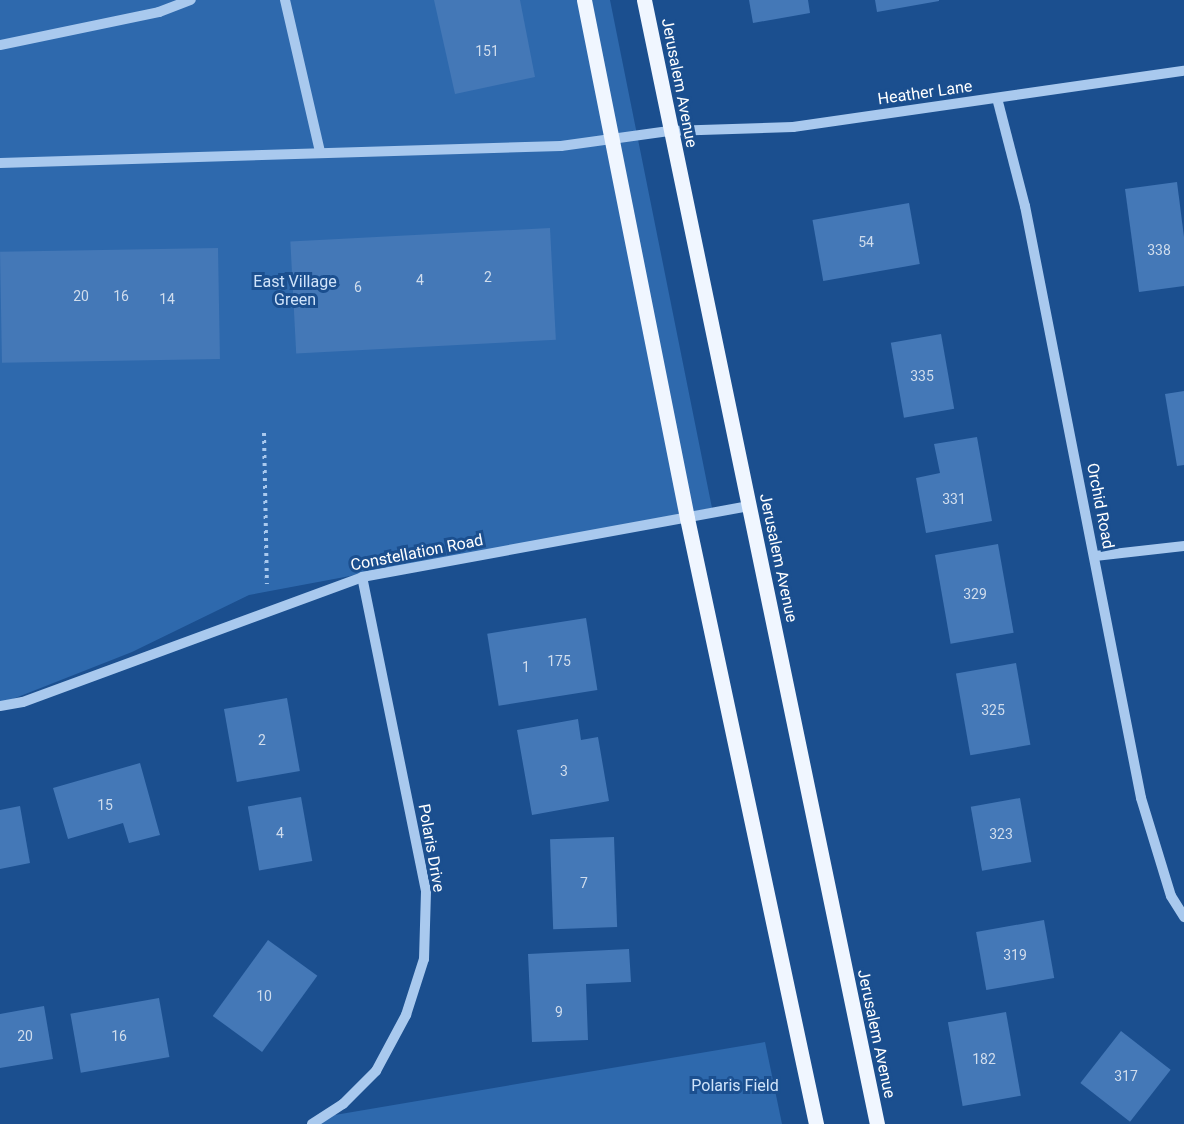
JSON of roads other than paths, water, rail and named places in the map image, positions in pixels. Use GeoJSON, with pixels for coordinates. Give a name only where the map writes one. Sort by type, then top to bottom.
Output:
{"type":"FeatureCollection","features":[{"type":"Feature","properties":{"kind":"main road"},"geometry":{"type":"LineString","coordinates":[[584,0],[614,138],[687,518],[816,1124]]}},
{"type":"Feature","properties":{"kind":"main road","name":"Jerusalem Avenue"},"geometry":{"type":"LineString","coordinates":[[644,0],[669,131],[877,1124]]}},
{"type":"Feature","properties":{"kind":"street"},"geometry":{"type":"LineString","coordinates":[[0,45],[159,12],[191,0]]}},
{"type":"Feature","properties":{"kind":"street"},"geometry":{"type":"LineString","coordinates":[[285,0],[320,152]]}},
{"type":"Feature","properties":{"kind":"street","name":"Heather Lane"},"geometry":{"type":"LineString","coordinates":[[669,131],[793,127],[1184,71]]}},
{"type":"Feature","properties":{"kind":"street","name":"Orchid Road"},"geometry":{"type":"LineString","coordinates":[[997,98],[1025,206],[1141,798],[1171,896],[1184,917]]}},
{"type":"Feature","properties":{"kind":"street"},"geometry":{"type":"LineString","coordinates":[[0,163],[561,146],[669,131]]}},
{"type":"Feature","properties":{"kind":"street","name":"Constellation Road"},"geometry":{"type":"LineString","coordinates":[[0,706],[23,702],[362,577],[748,506]]}},
{"type":"Feature","properties":{"kind":"street"},"geometry":{"type":"LineString","coordinates":[[1095,556],[1184,546]]}},
{"type":"Feature","properties":{"kind":"street","name":"Polaris Drive"},"geometry":{"type":"LineString","coordinates":[[312,1124],[343,1104],[376,1071],[406,1015],[424,959],[426,891],[362,577]]}},
{"type":"Feature","properties":{"kind":"park label","name":"East Village Green"},"geometry":{"type":"Point","coordinates":[295,291]}},
{"type":"Feature","properties":{"kind":"park label","name":"Polaris Field"},"geometry":{"type":"Point","coordinates":[735,1086]}}]}
